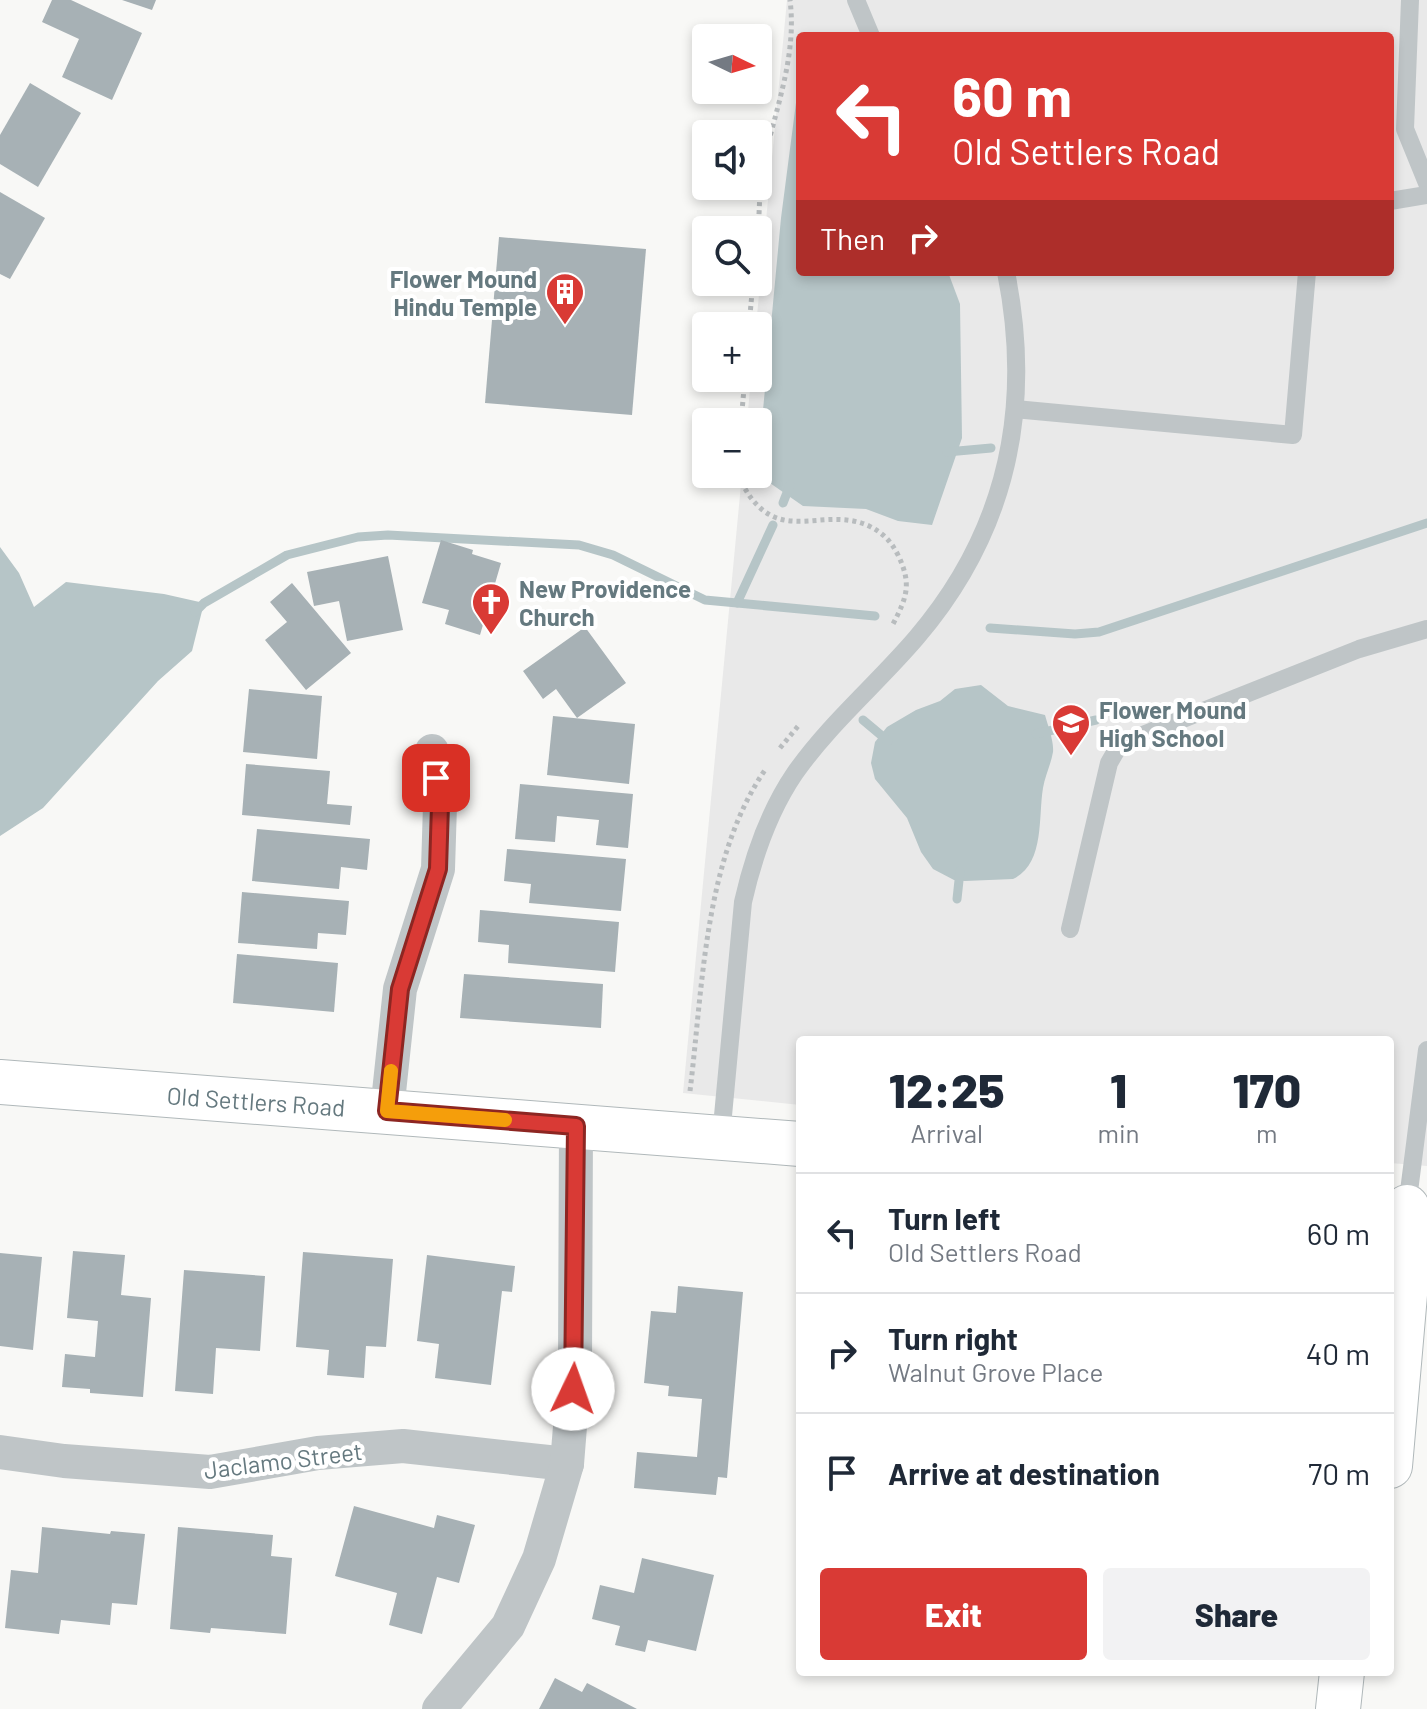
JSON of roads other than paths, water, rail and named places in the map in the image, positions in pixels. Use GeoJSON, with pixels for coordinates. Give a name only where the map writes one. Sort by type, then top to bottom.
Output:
{"type":"FeatureCollection","features":[{"type":"Feature","properties":{"kind":"main road","name":"Old Settlers Road"},"geometry":{"type":"LineString","coordinates":[[0,1082],[796,1144]]}},
{"type":"Feature","properties":{"kind":"main road"},"geometry":{"type":"LineString","coordinates":[[1394,1420],[1406,1283],[1404,1216]]}},
{"type":"Feature","properties":{"kind":"main road"},"geometry":{"type":"LineString","coordinates":[[1338,1709],[1342,1676]]}},
{"type":"Feature","properties":{"kind":"main road"},"geometry":{"type":"LineString","coordinates":[[1368,1709],[1371,1676]]}},
{"type":"Feature","properties":{"kind":"street"},"geometry":{"type":"LineString","coordinates":[[387,1111],[400,989],[438,869],[440,805],[432,751]]}},
{"type":"Feature","properties":{"kind":"street"},"geometry":{"type":"LineString","coordinates":[[439,1709],[508,1626],[539,1559],[567,1464],[575,1364],[576,1126]]}},
{"type":"Feature","properties":{"kind":"street","name":"Jaclamo Street"},"geometry":{"type":"LineString","coordinates":[[0,1452],[64,1461],[210,1472],[318,1453],[403,1446],[567,1464]]}},
{"type":"Feature","properties":{"kind":"lane"},"geometry":{"type":"LineString","coordinates":[[856,0],[869,32]]}},
{"type":"Feature","properties":{"kind":"lane"},"geometry":{"type":"LineString","coordinates":[[1410,0],[1405,129],[1427,183]]}},
{"type":"Feature","properties":{"kind":"lane"},"geometry":{"type":"LineString","coordinates":[[1394,200],[1427,195]]}},
{"type":"Feature","properties":{"kind":"lane"},"geometry":{"type":"LineString","coordinates":[[721,1137],[743,902],[749,875],[768,824],[780,798],[811,752],[917,638],[955,588],[981,540],[996,502],[1007,464],[1015,409],[1015,328],[1007,276]]}},
{"type":"Feature","properties":{"kind":"lane"},"geometry":{"type":"LineString","coordinates":[[1015,409],[1293,435],[1307,276]]}},
{"type":"Feature","properties":{"kind":"lane"},"geometry":{"type":"LineString","coordinates":[[1070,929],[1109,763],[1120,744],[1359,649],[1427,629]]}},
{"type":"Feature","properties":{"kind":"lane"},"geometry":{"type":"LineString","coordinates":[[1404,1216],[1427,1050]]}},
{"type":"Feature","properties":{"kind":"waterway"},"geometry":{"type":"LineString","coordinates":[[947,452],[991,448]]}},
{"type":"Feature","properties":{"kind":"waterway"},"geometry":{"type":"LineString","coordinates":[[783,503],[790,485]]}},
{"type":"Feature","properties":{"kind":"waterway"},"geometry":{"type":"LineString","coordinates":[[990,628],[1075,634],[1099,632],[1427,523]]}},
{"type":"Feature","properties":{"kind":"waterway"},"geometry":{"type":"LineString","coordinates":[[737,603],[773,525]]}},
{"type":"Feature","properties":{"kind":"waterway"},"geometry":{"type":"LineString","coordinates":[[195,612],[204,603],[287,555],[358,537],[388,535],[579,545],[613,555],[705,600],[875,616]]}},
{"type":"Feature","properties":{"kind":"waterway"},"geometry":{"type":"LineString","coordinates":[[863,720],[888,741]]}},
{"type":"Feature","properties":{"kind":"waterway"},"geometry":{"type":"LineString","coordinates":[[1036,734],[1096,720]]}},
{"type":"Feature","properties":{"kind":"waterway"},"geometry":{"type":"LineString","coordinates":[[957,899],[960,871]]}},
{"type":"Feature","properties":{"kind":"place","name":"Flower Mound Hindu Temple"},"geometry":{"type":"Point","coordinates":[565,326]}},
{"type":"Feature","properties":{"kind":"place","name":"New Providence Church"},"geometry":{"type":"Point","coordinates":[491,636]}},
{"type":"Feature","properties":{"kind":"place","name":"Flower Mound High School"},"geometry":{"type":"Point","coordinates":[1071,757]}}]}
